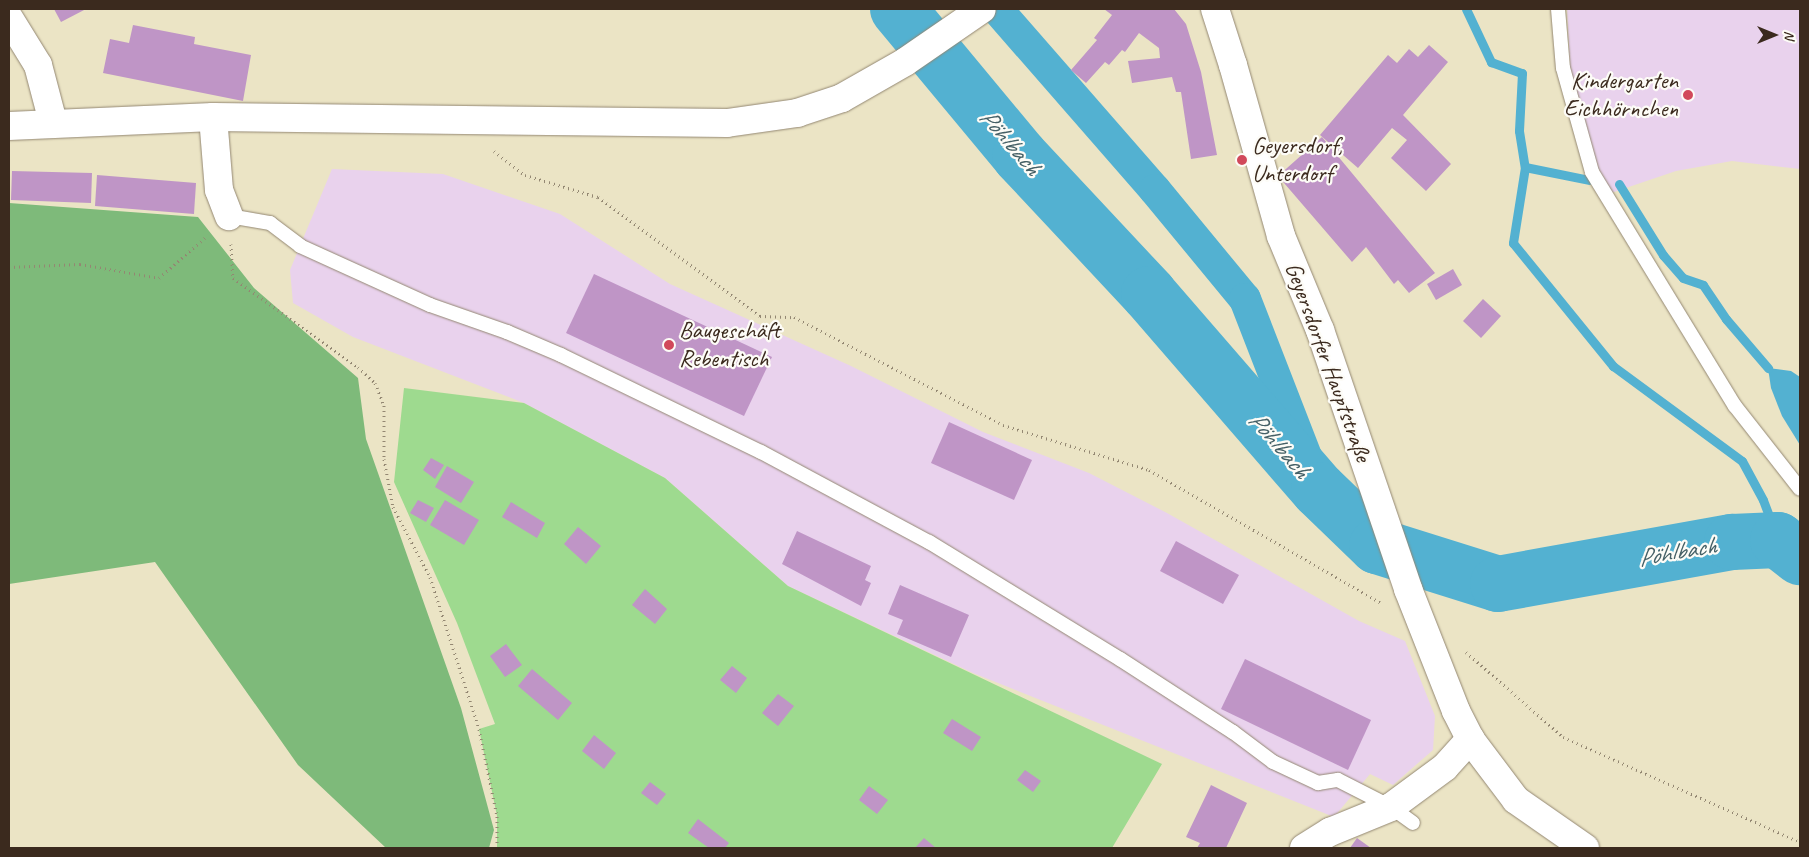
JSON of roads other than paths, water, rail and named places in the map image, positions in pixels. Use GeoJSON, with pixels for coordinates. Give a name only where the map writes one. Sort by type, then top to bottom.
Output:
{"type":"FeatureCollection","features":[{"type":"Feature","properties":{"kind":"main road"},"geometry":{"type":"LineString","coordinates":[[9,126],[53,122],[212,117],[727,123],[797,113],[842,98],[905,62],[982,9]]}},
{"type":"Feature","properties":{"kind":"main road","name":"Geyersdorfer Hauptstraße"},"geometry":{"type":"LineString","coordinates":[[1214,9],[1233,64],[1281,236],[1320,330],[1408,589],[1456,711],[1470,740],[1516,800],[1585,848]]}},
{"type":"Feature","properties":{"kind":"main road"},"geometry":{"type":"LineString","coordinates":[[9,18],[38,65],[53,122]]}},
{"type":"Feature","properties":{"kind":"main road"},"geometry":{"type":"LineString","coordinates":[[212,117],[219,190],[229,216]]}},
{"type":"Feature","properties":{"kind":"main road"},"geometry":{"type":"LineString","coordinates":[[1304,848],[1330,832],[1391,807],[1445,767],[1470,740]]}},
{"type":"Feature","properties":{"kind":"lane"},"geometry":{"type":"LineString","coordinates":[[1558,9],[1563,68],[1592,172],[1736,406],[1800,489]]}},
{"type":"Feature","properties":{"kind":"lane"},"geometry":{"type":"LineString","coordinates":[[229,216],[270,223],[300,246],[430,306],[507,332],[562,355],[770,456],[929,542],[1120,659],[1233,732],[1273,762],[1318,783],[1338,780],[1391,807],[1413,823]]}},
{"type":"Feature","properties":{"kind":"water"},"geometry":{"type":"Polygon","coordinates":[[[1768,368],[1791,371],[1800,377],[1800,445],[1782,416],[1771,388],[1768,368]]]}},
{"type":"Feature","properties":{"kind":"waterway","name":"Pöhlbach"},"geometry":{"type":"LineString","coordinates":[[898,9],[1020,156],[1149,294],[1319,490],[1377,546],[1498,584],[1732,542],[1778,540],[1800,557]]}},
{"type":"Feature","properties":{"kind":"waterway"},"geometry":{"type":"LineString","coordinates":[[997,9],[1155,190],[1245,299],[1319,490]]}},
{"type":"Feature","properties":{"kind":"waterway"},"geometry":{"type":"LineString","coordinates":[[1466,9],[1491,62],[1522,73],[1519,131],[1525,167],[1513,243],[1613,366],[1742,461],[1763,500],[1778,540]]}},
{"type":"Feature","properties":{"kind":"waterway"},"geometry":{"type":"LineString","coordinates":[[1525,167],[1589,180]]}},
{"type":"Feature","properties":{"kind":"waterway"},"geometry":{"type":"LineString","coordinates":[[1619,184],[1663,255],[1683,278],[1703,285],[1726,319],[1768,368]]}},
{"type":"Feature","properties":{"kind":"place","name":"Kindergarten Eichhörnchen"},"geometry":{"type":"Point","coordinates":[1688,95]}},
{"type":"Feature","properties":{"kind":"place","name":"Geyersdorf, Unterdorf"},"geometry":{"type":"Point","coordinates":[1242,160]}},
{"type":"Feature","properties":{"kind":"place","name":"Baugeschäft Rebentisch"},"geometry":{"type":"Point","coordinates":[669,345]}}]}
